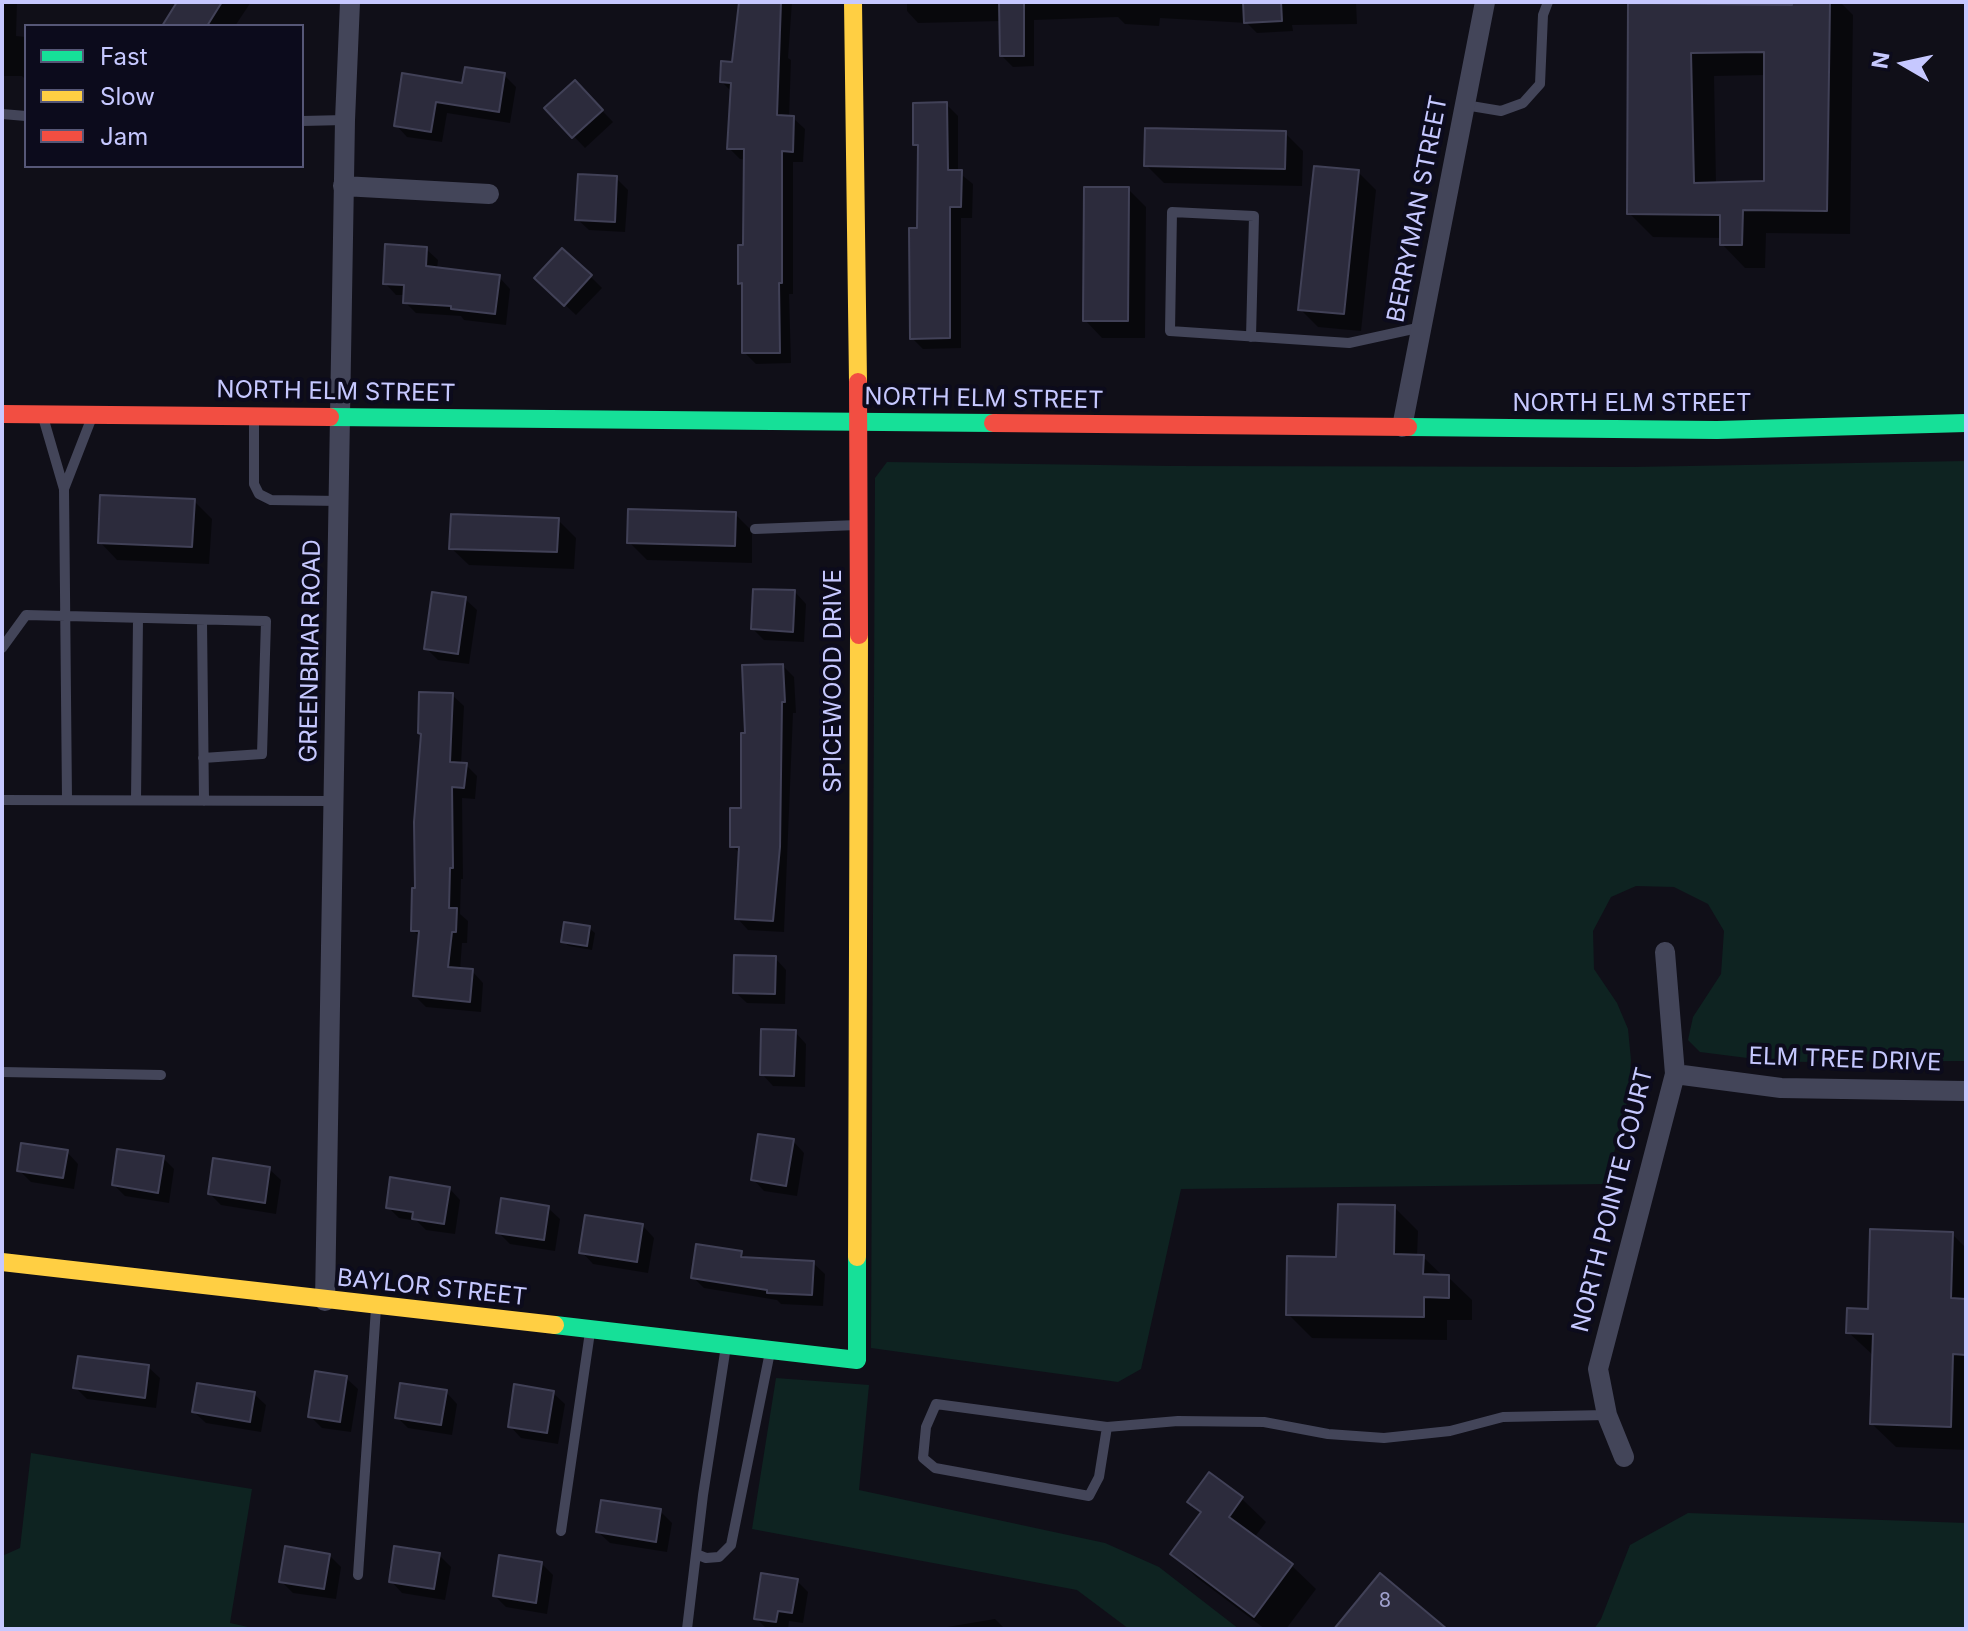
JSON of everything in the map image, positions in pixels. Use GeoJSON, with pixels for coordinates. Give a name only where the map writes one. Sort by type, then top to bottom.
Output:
{"type":"FeatureCollection","features":[{"type":"Feature","properties":{"kind":"street","name":"GREENBRIAR ROAD"},"geometry":{"type":"LineString","coordinates":[[325,1301],[343,186],[350,2]]}},
{"type":"Feature","properties":{"kind":"street","name":"SPICEWOOD DRIVE"},"geometry":{"type":"LineString","coordinates":[[853,2],[859,421],[857,1360]]}},
{"type":"Feature","properties":{"kind":"street","name":"BERRYMAN STREET"},"geometry":{"type":"LineString","coordinates":[[1402,427],[1485,2]]}},
{"type":"Feature","properties":{"kind":"street"},"geometry":{"type":"LineString","coordinates":[[343,186],[489,194]]}},
{"type":"Feature","properties":{"kind":"street","name":"NORTH ELM STREET"},"geometry":{"type":"LineString","coordinates":[[2,414],[1721,430],[1966,423]]}},
{"type":"Feature","properties":{"kind":"street","name":"NORTH POINTE COURT"},"geometry":{"type":"LineString","coordinates":[[1624,1457],[1607,1415],[1598,1369],[1675,1074],[1665,952]]}},
{"type":"Feature","properties":{"kind":"street","name":"ELM TREE DRIVE"},"geometry":{"type":"LineString","coordinates":[[1675,1074],[1781,1088],[1966,1091]]}},
{"type":"Feature","properties":{"kind":"street","name":"BAYLOR STREET"},"geometry":{"type":"LineString","coordinates":[[2,1262],[857,1360]]}},
{"type":"Feature","properties":{"kind":"lane"},"geometry":{"type":"LineString","coordinates":[[1465,105],[1501,111],[1523,103],[1540,84],[1543,15],[1548,2]]}},
{"type":"Feature","properties":{"kind":"lane"},"geometry":{"type":"LineString","coordinates":[[2,114],[24,116]]}},
{"type":"Feature","properties":{"kind":"lane"},"geometry":{"type":"LineString","coordinates":[[304,121],[345,120]]}},
{"type":"Feature","properties":{"kind":"lane"},"geometry":{"type":"LineString","coordinates":[[1251,337],[1254,216],[1172,212],[1170,331],[1251,337],[1349,343],[1422,327]]}},
{"type":"Feature","properties":{"kind":"lane"},"geometry":{"type":"LineString","coordinates":[[43,414],[64,489],[67,800]]}},
{"type":"Feature","properties":{"kind":"lane"},"geometry":{"type":"LineString","coordinates":[[64,489],[93,415]]}},
{"type":"Feature","properties":{"kind":"lane"},"geometry":{"type":"LineString","coordinates":[[254,415],[254,484],[259,494],[271,500],[340,501]]}},
{"type":"Feature","properties":{"kind":"lane"},"geometry":{"type":"LineString","coordinates":[[755,529],[859,525]]}},
{"type":"Feature","properties":{"kind":"lane"},"geometry":{"type":"LineString","coordinates":[[2,648],[26,615],[266,621],[262,754],[203,758]]}},
{"type":"Feature","properties":{"kind":"lane"},"geometry":{"type":"LineString","coordinates":[[136,800],[138,619]]}},
{"type":"Feature","properties":{"kind":"lane"},"geometry":{"type":"LineString","coordinates":[[202,621],[204,801]]}},
{"type":"Feature","properties":{"kind":"lane"},"geometry":{"type":"LineString","coordinates":[[2,800],[334,801]]}},
{"type":"Feature","properties":{"kind":"lane"},"geometry":{"type":"LineString","coordinates":[[2,1072],[161,1075]]}},
{"type":"Feature","properties":{"kind":"lane"},"geometry":{"type":"LineString","coordinates":[[358,1575],[376,1306]]}},
{"type":"Feature","properties":{"kind":"lane"},"geometry":{"type":"LineString","coordinates":[[561,1531],[590,1330]]}},
{"type":"Feature","properties":{"kind":"lane"},"geometry":{"type":"LineString","coordinates":[[687,1629],[727,1345]]}},
{"type":"Feature","properties":{"kind":"lane"},"geometry":{"type":"LineString","coordinates":[[696,1554],[706,1558],[719,1557],[731,1545],[770,1350]]}},
{"type":"Feature","properties":{"kind":"lane"},"geometry":{"type":"LineString","coordinates":[[1107,1427],[1099,1477],[1089,1496],[935,1468],[923,1458],[926,1427],[936,1404],[1107,1427],[1178,1421],[1264,1422],[1328,1434],[1384,1438],[1450,1431],[1503,1417],[1607,1415]]}},
{"type":"Feature","properties":{"kind":"green space"},"geometry":{"type":"Polygon","coordinates":[[[1966,461],[1966,1061],[1779,1062],[1700,1052],[1688,1040],[1693,1017],[1721,974],[1724,931],[1708,904],[1674,887],[1636,886],[1611,897],[1593,931],[1594,969],[1617,1003],[1628,1029],[1631,1060],[1629,1094],[1606,1184],[1181,1189],[1141,1369],[1118,1382],[871,1348],[875,478],[887,462],[1633,467],[1966,461]]]}},
{"type":"Feature","properties":{"kind":"green space"},"geometry":{"type":"Polygon","coordinates":[[[776,1378],[869,1385],[859,1490],[1105,1543],[1159,1567],[1239,1629],[1129,1629],[1077,1590],[752,1529],[776,1378]]]}},
{"type":"Feature","properties":{"kind":"green space"},"geometry":{"type":"Polygon","coordinates":[[[31,1453],[252,1489],[230,1623],[257,1629],[2,1629],[2,1556],[20,1548],[31,1453]]]}},
{"type":"Feature","properties":{"kind":"green space"},"geometry":{"type":"Polygon","coordinates":[[[1688,1513],[1966,1523],[1966,1629],[1594,1629],[1601,1619],[1630,1545],[1688,1513]]]}},
{"type":"Feature","properties":{"kind":"building"},"geometry":{"type":"Polygon","coordinates":[[[177,2],[222,2],[208,24],[163,24],[177,2]]]}},
{"type":"Feature","properties":{"kind":"building"},"geometry":{"type":"Polygon","coordinates":[[[739,2],[781,2],[777,115],[794,116],[793,152],[782,151],[780,353],[742,353],[742,283],[738,284],[738,245],[743,245],[744,149],[727,149],[731,83],[720,82],[721,61],[732,62],[739,2]]]}},
{"type":"Feature","properties":{"kind":"building"},"geometry":{"type":"Polygon","coordinates":[[[999,2],[1024,2],[1024,56],[1000,56],[999,2]]]}},
{"type":"Feature","properties":{"kind":"building"},"geometry":{"type":"Polygon","coordinates":[[[1243,2],[1281,2],[1282,21],[1244,23],[1243,2]]]}},
{"type":"Feature","properties":{"kind":"building"},"geometry":{"type":"Polygon","coordinates":[[[1792,2],[1830,2],[1827,211],[1743,210],[1742,245],[1720,245],[1720,215],[1627,214],[1628,3],[1792,5],[1792,2]],[[1764,52],[1691,53],[1694,183],[1764,181],[1764,52]]]}},
{"type":"Feature","properties":{"kind":"building"},"geometry":{"type":"Polygon","coordinates":[[[465,67],[505,73],[499,112],[436,102],[431,132],[394,126],[402,73],[462,83],[465,67]]]}},
{"type":"Feature","properties":{"kind":"building"},"geometry":{"type":"Polygon","coordinates":[[[575,80],[603,110],[572,138],[544,108],[575,80]]]}},
{"type":"Feature","properties":{"kind":"building"},"geometry":{"type":"Polygon","coordinates":[[[947,102],[948,170],[962,170],[961,207],[950,207],[950,338],[910,339],[909,228],[917,228],[918,145],[913,145],[913,103],[947,102]]]}},
{"type":"Feature","properties":{"kind":"building"},"geometry":{"type":"Polygon","coordinates":[[[1145,128],[1286,131],[1285,169],[1144,166],[1145,128]]]}},
{"type":"Feature","properties":{"kind":"building"},"geometry":{"type":"Polygon","coordinates":[[[1314,166],[1359,170],[1344,314],[1298,310],[1314,166]]]}},
{"type":"Feature","properties":{"kind":"building"},"geometry":{"type":"Polygon","coordinates":[[[578,174],[617,176],[615,222],[575,220],[578,174]]]}},
{"type":"Feature","properties":{"kind":"building"},"geometry":{"type":"Polygon","coordinates":[[[1084,187],[1129,187],[1128,321],[1083,321],[1084,187]]]}},
{"type":"Feature","properties":{"kind":"building"},"geometry":{"type":"Polygon","coordinates":[[[385,244],[427,247],[426,266],[500,275],[495,314],[451,309],[451,306],[403,303],[404,285],[383,284],[385,244]]]}},
{"type":"Feature","properties":{"kind":"building"},"geometry":{"type":"Polygon","coordinates":[[[562,248],[592,275],[564,306],[534,278],[562,248]]]}},
{"type":"Feature","properties":{"kind":"building"},"geometry":{"type":"Polygon","coordinates":[[[100,495],[195,499],[192,547],[98,543],[100,495]]]}},
{"type":"Feature","properties":{"kind":"building"},"geometry":{"type":"Polygon","coordinates":[[[628,509],[736,512],[735,546],[627,543],[628,509]]]}},
{"type":"Feature","properties":{"kind":"building"},"geometry":{"type":"Polygon","coordinates":[[[451,514],[559,518],[557,552],[449,549],[451,514]]]}},
{"type":"Feature","properties":{"kind":"building"},"geometry":{"type":"Polygon","coordinates":[[[753,589],[795,590],[793,632],[751,629],[753,589]]]}},
{"type":"Feature","properties":{"kind":"building"},"geometry":{"type":"Polygon","coordinates":[[[432,592],[466,597],[458,654],[424,649],[432,592]]]}},
{"type":"Feature","properties":{"kind":"building"},"geometry":{"type":"Polygon","coordinates":[[[783,664],[785,702],[782,702],[780,847],[773,921],[735,919],[739,847],[730,847],[730,808],[741,808],[741,733],[745,733],[742,665],[783,664]]]}},
{"type":"Feature","properties":{"kind":"building"},"geometry":{"type":"Polygon","coordinates":[[[419,692],[453,693],[450,762],[467,763],[464,788],[452,787],[453,868],[450,868],[449,908],[457,908],[456,932],[452,932],[448,967],[473,969],[470,1002],[413,996],[419,931],[411,931],[412,888],[415,888],[414,822],[421,734],[418,733],[419,692]]]}},
{"type":"Feature","properties":{"kind":"building"},"geometry":{"type":"Polygon","coordinates":[[[564,922],[590,926],[587,946],[561,942],[564,922]]]}},
{"type":"Feature","properties":{"kind":"building"},"geometry":{"type":"Polygon","coordinates":[[[734,955],[776,956],[775,994],[733,993],[734,955]]]}},
{"type":"Feature","properties":{"kind":"building"},"geometry":{"type":"Polygon","coordinates":[[[761,1029],[796,1030],[794,1076],[760,1075],[761,1029]]]}},
{"type":"Feature","properties":{"kind":"building"},"geometry":{"type":"Polygon","coordinates":[[[758,1134],[794,1139],[786,1186],[751,1180],[758,1134]]]}},
{"type":"Feature","properties":{"kind":"building"},"geometry":{"type":"Polygon","coordinates":[[[21,1143],[68,1150],[63,1178],[17,1171],[21,1143]]]}},
{"type":"Feature","properties":{"kind":"building"},"geometry":{"type":"Polygon","coordinates":[[[117,1149],[164,1156],[158,1193],[112,1185],[117,1149]]]}},
{"type":"Feature","properties":{"kind":"building"},"geometry":{"type":"Polygon","coordinates":[[[213,1158],[270,1167],[265,1203],[208,1194],[213,1158]]]}},
{"type":"Feature","properties":{"kind":"building"},"geometry":{"type":"Polygon","coordinates":[[[390,1177],[450,1187],[444,1224],[412,1219],[413,1212],[386,1208],[390,1177]]]}},
{"type":"Feature","properties":{"kind":"building"},"geometry":{"type":"Polygon","coordinates":[[[501,1198],[549,1206],[544,1240],[496,1233],[501,1198]]]}},
{"type":"Feature","properties":{"kind":"building"},"geometry":{"type":"Polygon","coordinates":[[[1338,1204],[1395,1205],[1394,1254],[1424,1255],[1423,1274],[1449,1275],[1449,1298],[1424,1297],[1424,1317],[1286,1315],[1287,1256],[1336,1257],[1338,1204]]]}},
{"type":"Feature","properties":{"kind":"building"},"geometry":{"type":"Polygon","coordinates":[[[585,1215],[643,1224],[637,1262],[579,1253],[585,1215]]]}},
{"type":"Feature","properties":{"kind":"building"},"geometry":{"type":"Polygon","coordinates":[[[1870,1229],[1953,1232],[1951,1298],[1966,1299],[1966,1355],[1953,1354],[1951,1427],[1870,1424],[1873,1334],[1846,1333],[1847,1308],[1868,1309],[1870,1229]]]}},
{"type":"Feature","properties":{"kind":"building"},"geometry":{"type":"Polygon","coordinates":[[[696,1244],[742,1251],[741,1257],[814,1261],[812,1295],[767,1293],[767,1290],[691,1278],[696,1244]]]}},
{"type":"Feature","properties":{"kind":"building"},"geometry":{"type":"Polygon","coordinates":[[[78,1356],[149,1365],[145,1398],[73,1388],[78,1356]]]}},
{"type":"Feature","properties":{"kind":"building"},"geometry":{"type":"Polygon","coordinates":[[[315,1371],[347,1376],[340,1422],[308,1417],[315,1371]]]}},
{"type":"Feature","properties":{"kind":"building"},"geometry":{"type":"Polygon","coordinates":[[[197,1383],[255,1392],[250,1422],[192,1412],[197,1383]]]}},
{"type":"Feature","properties":{"kind":"building"},"geometry":{"type":"Polygon","coordinates":[[[400,1383],[447,1390],[441,1425],[395,1418],[400,1383]]]}},
{"type":"Feature","properties":{"kind":"building"},"geometry":{"type":"Polygon","coordinates":[[[514,1384],[554,1391],[547,1433],[508,1427],[514,1384]]]}},
{"type":"Feature","properties":{"kind":"building"},"geometry":{"type":"Polygon","coordinates":[[[1209,1472],[1243,1497],[1229,1517],[1293,1564],[1254,1617],[1170,1554],[1201,1512],[1187,1502],[1209,1472]]]}},
{"type":"Feature","properties":{"kind":"building"},"geometry":{"type":"Polygon","coordinates":[[[601,1500],[661,1509],[656,1542],[596,1532],[601,1500]]]}},
{"type":"Feature","properties":{"kind":"building"},"geometry":{"type":"Polygon","coordinates":[[[285,1546],[330,1554],[324,1589],[279,1582],[285,1546]]]}},
{"type":"Feature","properties":{"kind":"building"},"geometry":{"type":"Polygon","coordinates":[[[394,1546],[440,1553],[434,1589],[389,1582],[394,1546]]]}},
{"type":"Feature","properties":{"kind":"building"},"geometry":{"type":"Polygon","coordinates":[[[499,1555],[542,1562],[536,1603],[493,1596],[499,1555]]]}},
{"type":"Feature","properties":{"kind":"building"},"geometry":{"type":"Polygon","coordinates":[[[761,1573],[798,1579],[792,1613],[778,1611],[776,1622],[754,1619],[761,1573]]]}},
{"type":"Feature","properties":{"kind":"building"},"geometry":{"type":"Polygon","coordinates":[[[1380,1573],[1447,1629],[1334,1629],[1380,1573]]]}},
{"type":"Feature","properties":{"kind":"traffic: fast"},"geometry":{"type":"LineString","coordinates":[[330,417],[993,423]]}},
{"type":"Feature","properties":{"kind":"traffic: fast"},"geometry":{"type":"LineString","coordinates":[[1408,427],[1717,430],[1966,423]]}},
{"type":"Feature","properties":{"kind":"traffic: fast"},"geometry":{"type":"LineString","coordinates":[[555,1325],[857,1360],[857,1257]]}},
{"type":"Feature","properties":{"kind":"traffic: slow"},"geometry":{"type":"LineString","coordinates":[[853,2],[858,382]]}},
{"type":"Feature","properties":{"kind":"traffic: slow"},"geometry":{"type":"LineString","coordinates":[[857,1257],[859,635]]}},
{"type":"Feature","properties":{"kind":"traffic: slow"},"geometry":{"type":"LineString","coordinates":[[2,1262],[555,1325]]}},
{"type":"Feature","properties":{"kind":"traffic: jam"},"geometry":{"type":"LineString","coordinates":[[858,382],[859,635]]}},
{"type":"Feature","properties":{"kind":"traffic: jam"},"geometry":{"type":"LineString","coordinates":[[2,414],[330,417]]}},
{"type":"Feature","properties":{"kind":"traffic: jam"},"geometry":{"type":"LineString","coordinates":[[993,423],[1408,427]]}}]}
